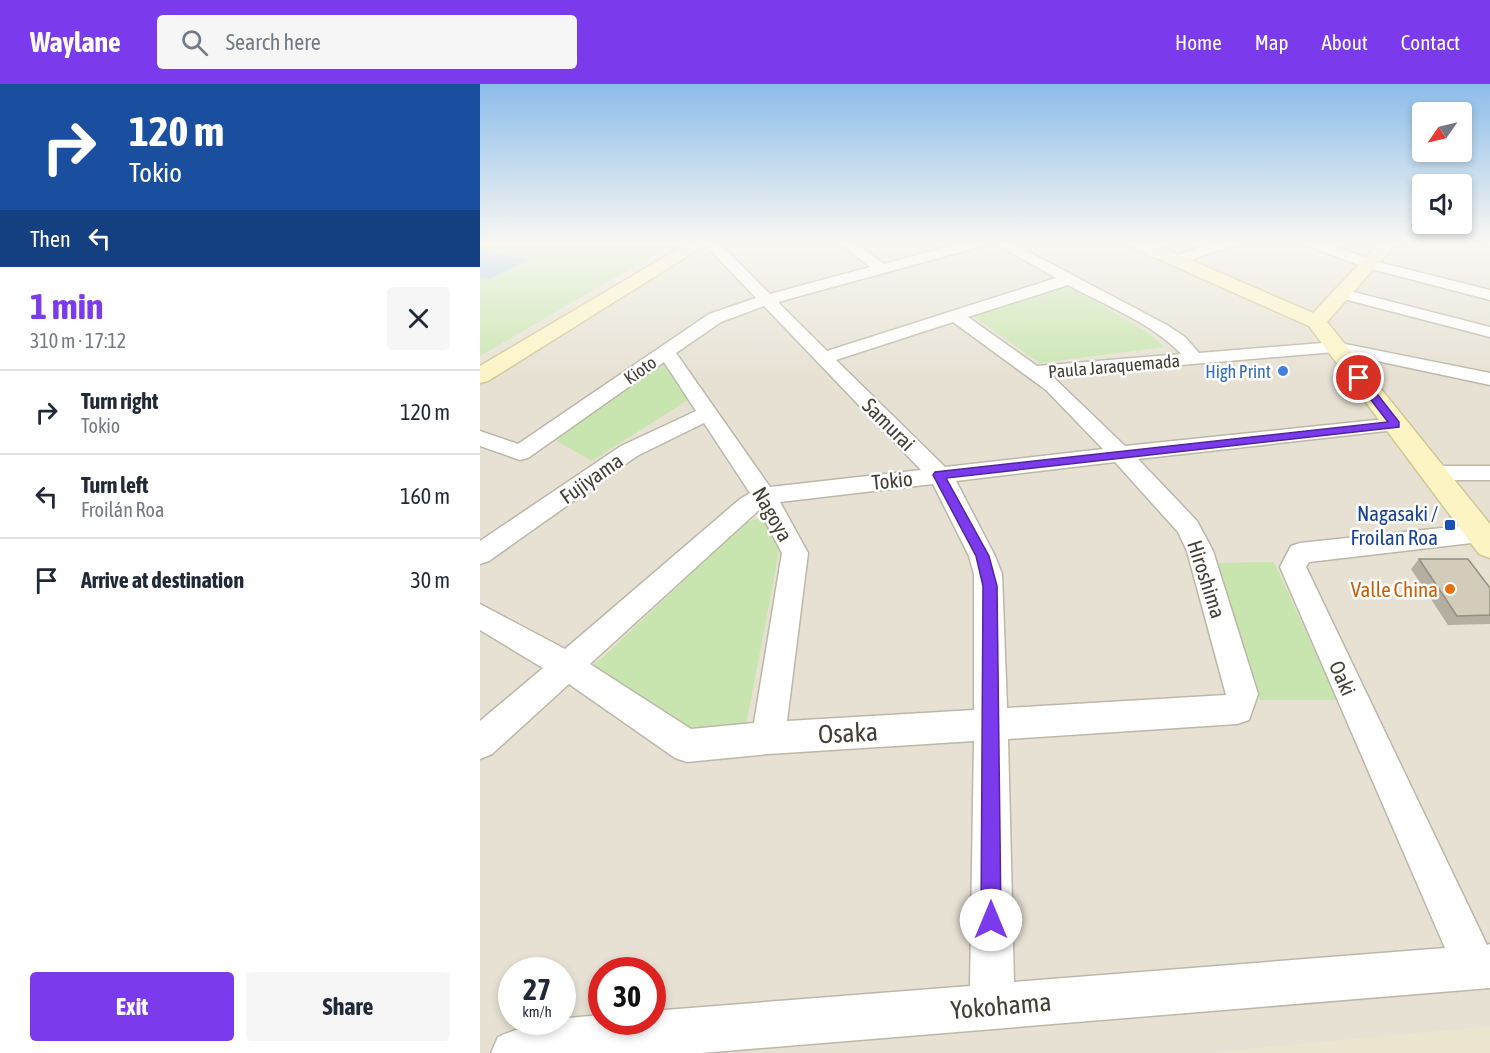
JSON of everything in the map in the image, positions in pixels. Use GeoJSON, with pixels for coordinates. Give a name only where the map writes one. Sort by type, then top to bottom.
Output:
{"type":"FeatureCollection","features":[{"type":"Feature","properties":{"kind":"street"},"geometry":{"type":"LineString","coordinates":[[480,376],[627,287]]}},
{"type":"Feature","properties":{"kind":"street","name":"Samurai"},"geometry":{"type":"LineString","coordinates":[[754,287],[939,475],[982,556],[988,574],[992,1006]]}},
{"type":"Feature","properties":{"kind":"street","name":"Kioto"},"geometry":{"type":"LineString","coordinates":[[480,438],[520,453],[715,318],[766,300],[814,287]]}},
{"type":"Feature","properties":{"kind":"street"},"geometry":{"type":"LineString","coordinates":[[823,358],[1044,287]]}},
{"type":"Feature","properties":{"kind":"street"},"geometry":{"type":"LineString","coordinates":[[1085,287],[1168,333],[1179,341],[1195,359]]}},
{"type":"Feature","properties":{"kind":"street"},"geometry":{"type":"LineString","coordinates":[[1237,287],[1316,322],[1485,539]]}},
{"type":"Feature","properties":{"kind":"street"},"geometry":{"type":"LineString","coordinates":[[1316,322],[1348,287]]}},
{"type":"Feature","properties":{"kind":"street"},"geometry":{"type":"LineString","coordinates":[[1460,287],[1490,295]]}},
{"type":"Feature","properties":{"kind":"street"},"geometry":{"type":"LineString","coordinates":[[1342,294],[1490,332]]}},
{"type":"Feature","properties":{"kind":"street","name":"Hiroshima"},"geometry":{"type":"LineString","coordinates":[[955,316],[1035,372],[1120,453],[1194,535],[1242,694]]}},
{"type":"Feature","properties":{"kind":"street","name":"Paula Jaraquemada"},"geometry":{"type":"LineString","coordinates":[[1035,372],[1335,347],[1490,379]]}},
{"type":"Feature","properties":{"kind":"street","name":"Nagoya"},"geometry":{"type":"LineString","coordinates":[[666,352],[764,496],[795,553],[768,738]]}},
{"type":"Feature","properties":{"kind":"street","name":"Fujiyama"},"geometry":{"type":"LineString","coordinates":[[480,554],[629,451],[709,413]]}},
{"type":"Feature","properties":{"kind":"street","name":"Tokio"},"geometry":{"type":"LineString","coordinates":[[480,743],[749,505],[764,496],[1120,453],[1395,424]]}},
{"type":"Feature","properties":{"kind":"street"},"geometry":{"type":"LineString","coordinates":[[1433,473],[1490,473]]}},
{"type":"Feature","properties":{"kind":"street","name":"Oaki"},"geometry":{"type":"LineString","coordinates":[[1482,966],[1293,567],[1300,554],[1485,539]]}},
{"type":"Feature","properties":{"kind":"street","name":"Osaka"},"geometry":{"type":"LineString","coordinates":[[480,616],[567,666],[687,746],[768,738],[1222,712],[1237,709],[1242,694]]}},
{"type":"Feature","properties":{"kind":"street","name":"Yokohama"},"geometry":{"type":"LineString","coordinates":[[514,1053],[567,1041],[1482,966]]}},
{"type":"Feature","properties":{"kind":"shaded area"},"geometry":{"type":"Polygon","coordinates":[[[480,287],[1490,287],[1490,1053],[480,1053],[480,287]]]}},
{"type":"Feature","properties":{"kind":"shaded area"},"geometry":{"type":"Polygon","coordinates":[[[1490,1026],[1490,1053],[1204,1053],[1490,1026]]]}},
{"type":"Feature","properties":{"kind":"green space"},"geometry":{"type":"Polygon","coordinates":[[[480,287],[598,287],[480,356],[480,287]]]}},
{"type":"Feature","properties":{"kind":"green space"},"geometry":{"type":"Polygon","coordinates":[[[1056,287],[1071,287],[1144,330],[1165,347],[1040,363],[973,316],[1056,287]]]}},
{"type":"Feature","properties":{"kind":"green space"},"geometry":{"type":"Polygon","coordinates":[[[669,361],[691,398],[592,461],[550,437],[669,361]]]}},
{"type":"Feature","properties":{"kind":"green space"},"geometry":{"type":"Polygon","coordinates":[[[767,516],[780,547],[745,731],[696,733],[584,675],[746,522],[767,516]]]}},
{"type":"Feature","properties":{"kind":"green space"},"geometry":{"type":"Polygon","coordinates":[[[1274,562],[1337,700],[1260,700],[1211,563],[1274,562]]]}},
{"type":"Feature","properties":{"kind":"building","name":"Valle China"},"geometry":{"type":"Polygon","coordinates":[[[1419,559],[1468,559],[1490,588],[1490,615],[1457,616],[1419,559]]]}},
{"type":"Feature","properties":{"kind":"place","name":"High Print"},"geometry":{"type":"Point","coordinates":[1283,371]}},
{"type":"Feature","properties":{"kind":"place","name":"Nagasaki / Froilan Roa"},"geometry":{"type":"Point","coordinates":[1450,525]}},
{"type":"Feature","properties":{"kind":"place","name":"Valle China"},"geometry":{"type":"Point","coordinates":[1450,589]}},
{"type":"Feature","properties":{"kind":"route"},"geometry":{"type":"LineString","coordinates":[[991,920],[990,586],[982,556],[946,484],[939,475],[1395,424],[1359,378]]}}]}
